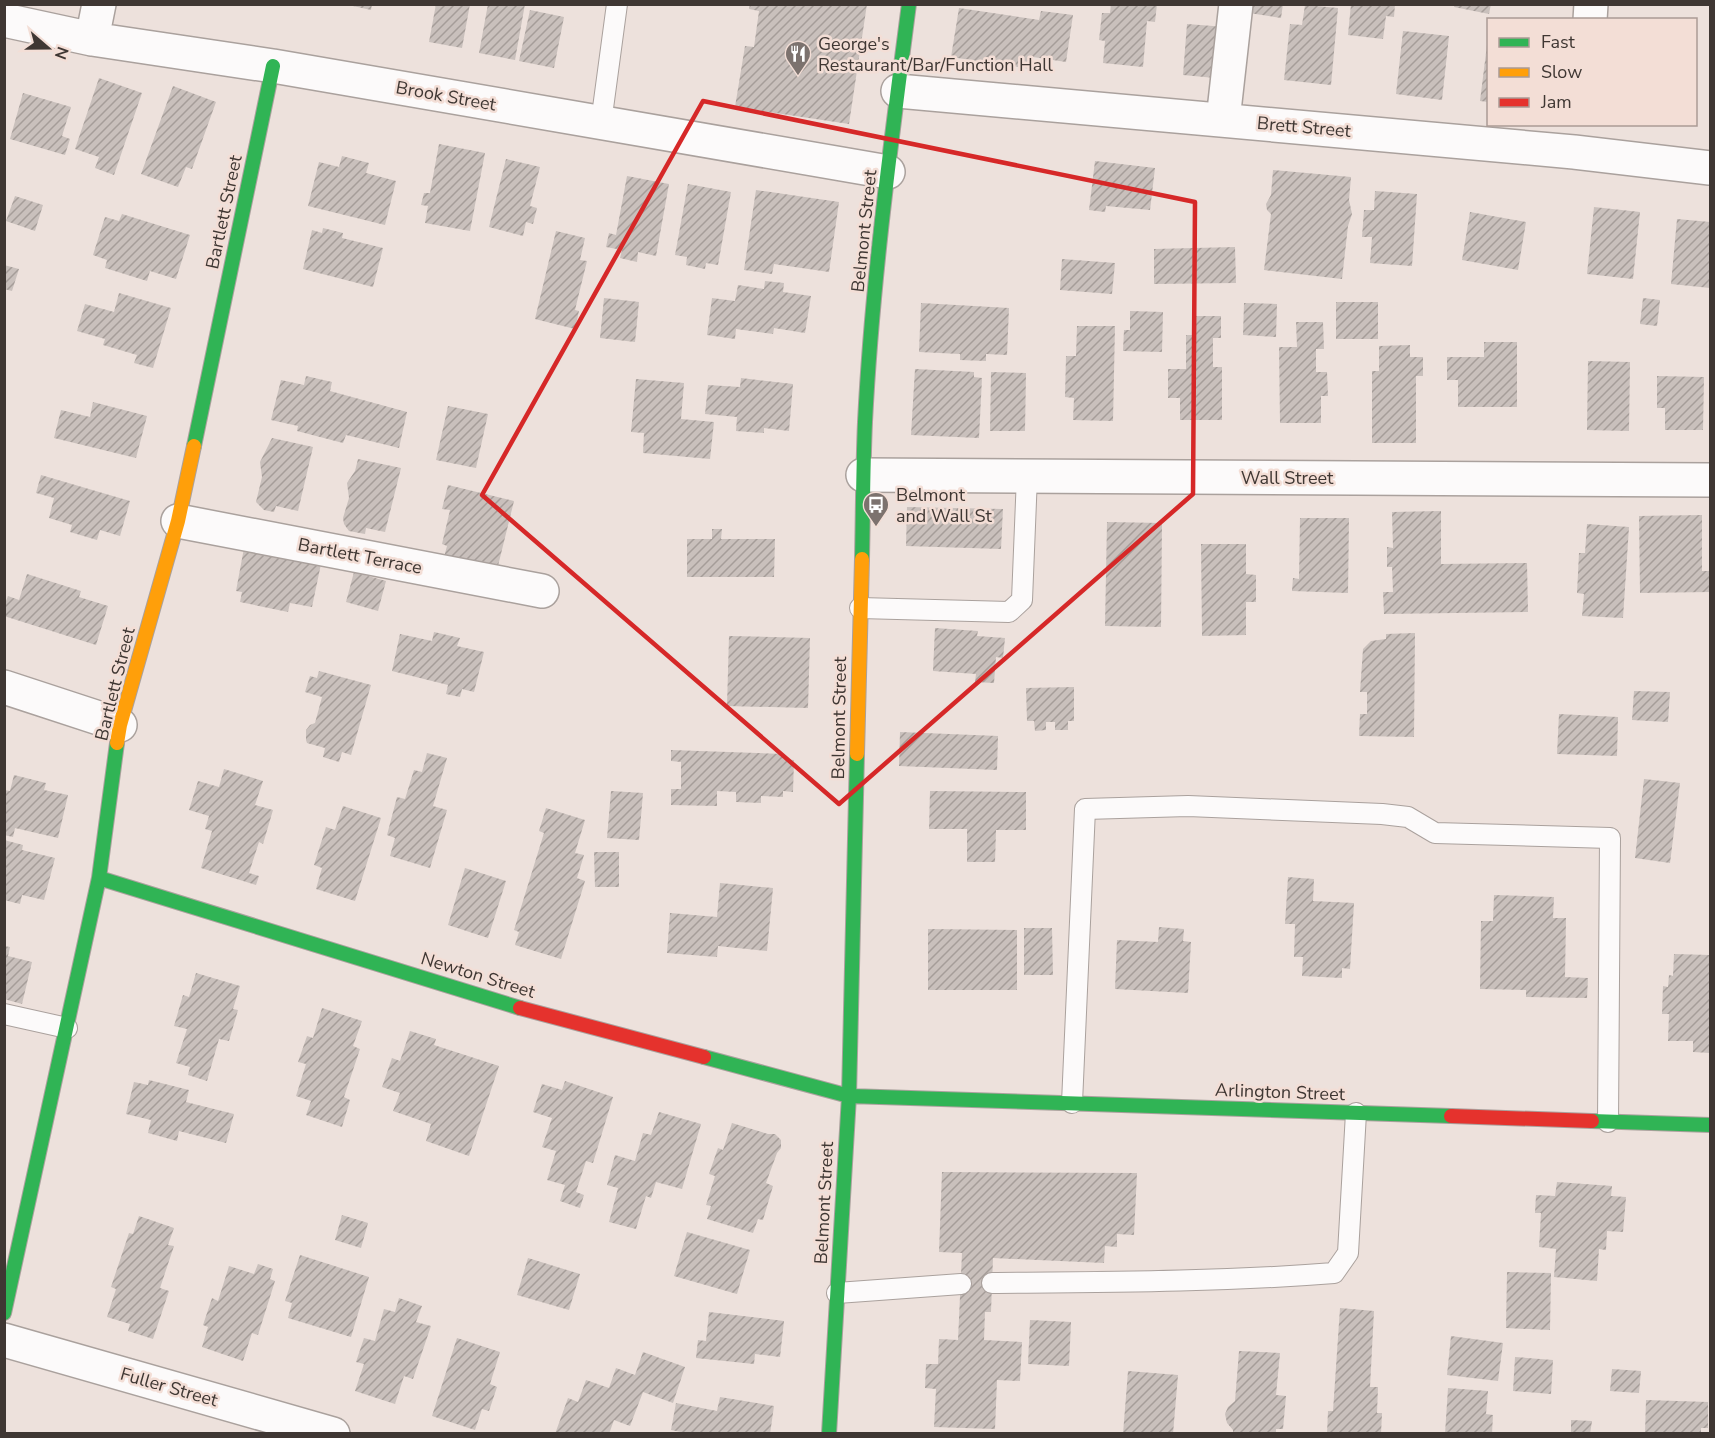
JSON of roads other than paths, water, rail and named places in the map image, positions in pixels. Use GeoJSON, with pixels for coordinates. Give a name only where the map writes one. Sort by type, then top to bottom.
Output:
{"type":"FeatureCollection","features":[{"type":"Feature","properties":{"kind":"street"},"geometry":{"type":"LineString","coordinates":[[92,39],[99,4]]}},
{"type":"Feature","properties":{"kind":"street","name":"Belmont Street"},"geometry":{"type":"LineString","coordinates":[[829,1434],[849,1096],[863,475],[868,368],[888,172],[909,4]]}},
{"type":"Feature","properties":{"kind":"street"},"geometry":{"type":"LineString","coordinates":[[1223,120],[1236,4]]}},
{"type":"Feature","properties":{"kind":"street","name":"Brook Street"},"geometry":{"type":"LineString","coordinates":[[4,20],[92,39],[273,66],[888,172]]}},
{"type":"Feature","properties":{"kind":"street","name":"Bartlett Street"},"geometry":{"type":"LineString","coordinates":[[4,1314],[99,878],[120,725],[178,521],[273,66]]}},
{"type":"Feature","properties":{"kind":"street","name":"Brett Street"},"geometry":{"type":"LineString","coordinates":[[898,91],[1223,120],[1576,138],[1710,168]]}},
{"type":"Feature","properties":{"kind":"street","name":"Wall Street"},"geometry":{"type":"LineString","coordinates":[[863,475],[1710,480]]}},
{"type":"Feature","properties":{"kind":"street","name":"Bartlett Terrace"},"geometry":{"type":"LineString","coordinates":[[178,521],[542,591]]}},
{"type":"Feature","properties":{"kind":"street"},"geometry":{"type":"LineString","coordinates":[[4,687],[120,725]]}},
{"type":"Feature","properties":{"kind":"street","name":"Newton Street"},"geometry":{"type":"LineString","coordinates":[[99,878],[521,1008],[849,1096]]}},
{"type":"Feature","properties":{"kind":"street","name":"Arlington Street"},"geometry":{"type":"LineString","coordinates":[[849,1096],[1710,1125]]}},
{"type":"Feature","properties":{"kind":"street","name":"Fuller Street"},"geometry":{"type":"LineString","coordinates":[[4,1340],[333,1434]]}},
{"type":"Feature","properties":{"kind":"lane"},"geometry":{"type":"LineString","coordinates":[[601,123],[617,4]]}},
{"type":"Feature","properties":{"kind":"lane"},"geometry":{"type":"LineString","coordinates":[[860,608],[1009,612],[1022,600],[1028,476]]}},
{"type":"Feature","properties":{"kind":"lane"},"geometry":{"type":"LineString","coordinates":[[1072,1103],[1085,809],[1188,806],[1382,814],[1408,817],[1435,833],[1610,838],[1608,1122]]}},
{"type":"Feature","properties":{"kind":"lane"},"geometry":{"type":"LineString","coordinates":[[4,1014],[67,1028]]}},
{"type":"Feature","properties":{"kind":"lane"},"geometry":{"type":"LineString","coordinates":[[992,1283],[1154,1282],[1273,1278],[1334,1273],[1348,1253],[1356,1113]]}},
{"type":"Feature","properties":{"kind":"lane"},"geometry":{"type":"LineString","coordinates":[[837,1293],[961,1284]]}},
{"type":"Feature","properties":{"kind":"place","name":"George's Restaurant/Bar/Function Hall"},"geometry":{"type":"Point","coordinates":[798,77]}},
{"type":"Feature","properties":{"kind":"place","name":"Belmont and Wall St"},"geometry":{"type":"Point","coordinates":[876,528]}}]}
